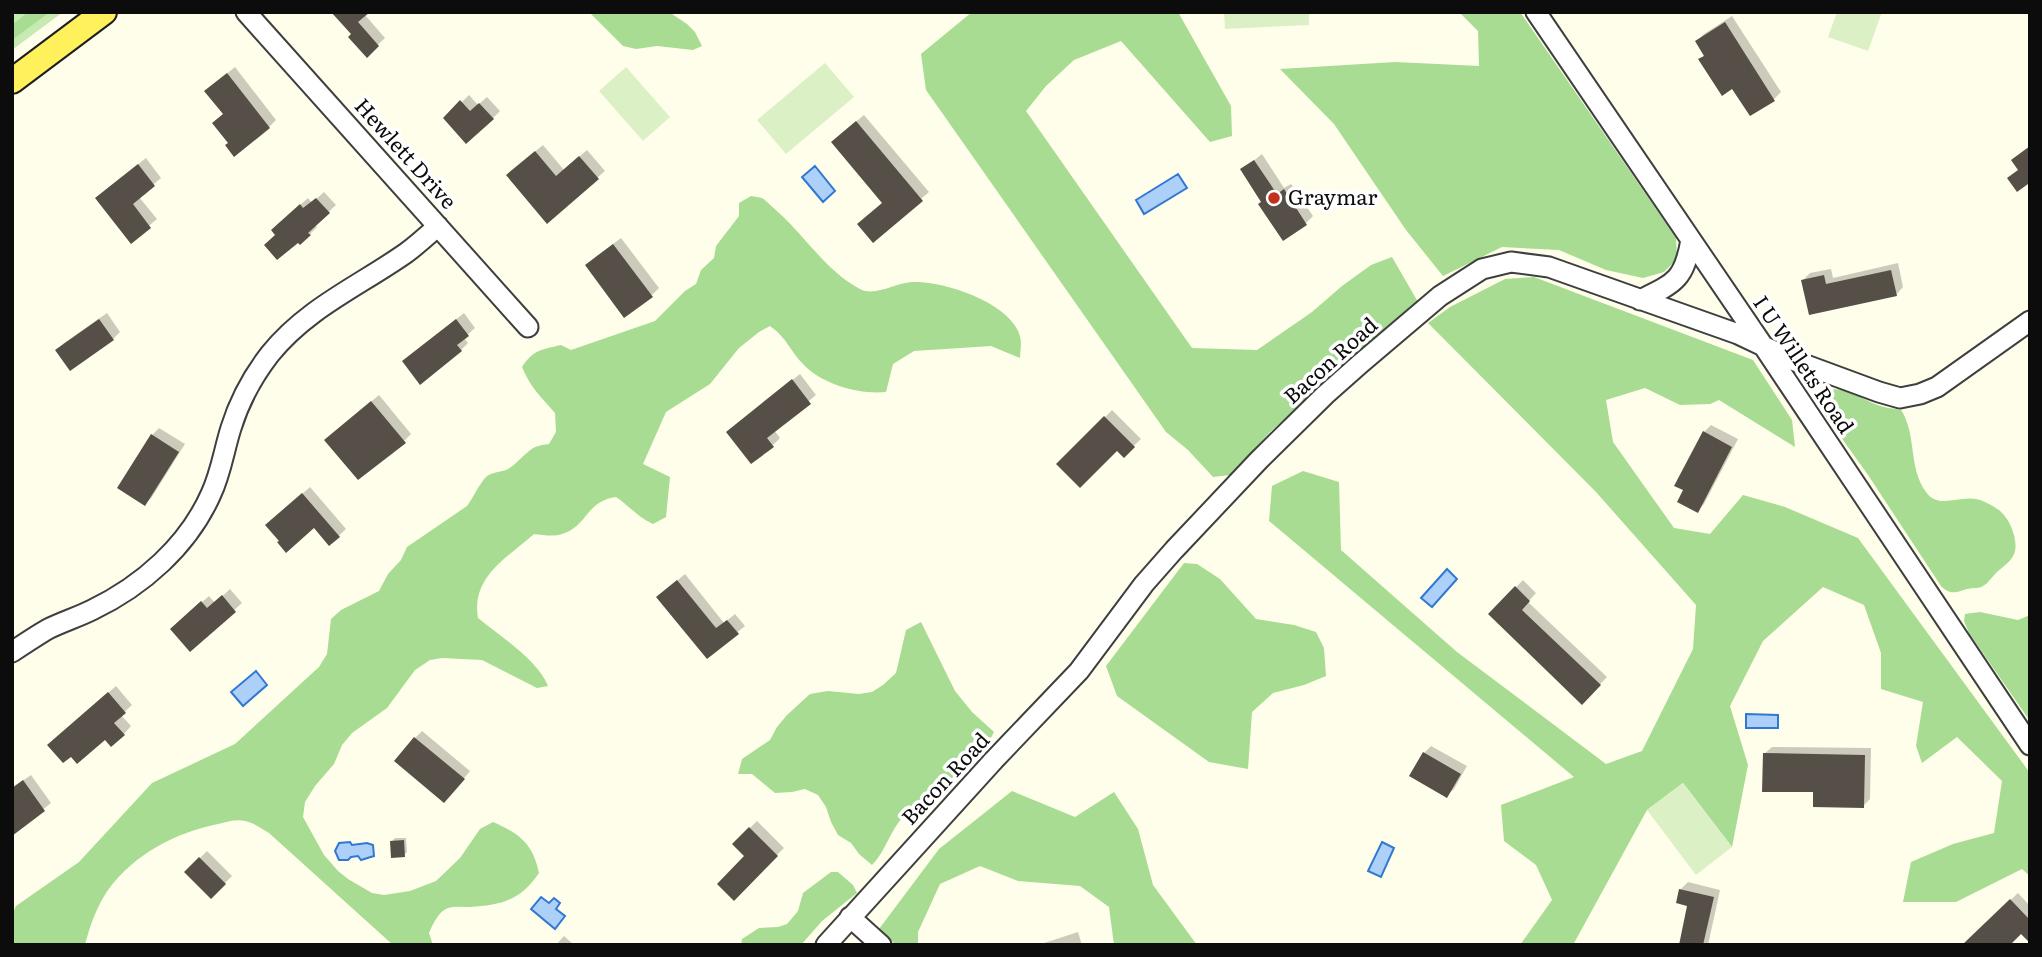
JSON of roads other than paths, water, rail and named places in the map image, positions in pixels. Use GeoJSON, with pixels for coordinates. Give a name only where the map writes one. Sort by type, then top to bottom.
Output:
{"type":"FeatureCollection","features":[{"type":"Feature","properties":{"kind":"main road"},"geometry":{"type":"LineString","coordinates":[[12,81],[104,12]]}},
{"type":"Feature","properties":{"kind":"street","name":"Hewlett Drive"},"geometry":{"type":"LineString","coordinates":[[246,12],[528,327]]}},
{"type":"Feature","properties":{"kind":"street","name":"I U Willets Road"},"geometry":{"type":"LineString","coordinates":[[1536,12],[1764,347],[2030,746]]}},
{"type":"Feature","properties":{"kind":"street"},"geometry":{"type":"LineString","coordinates":[[12,652],[48,630],[118,596],[163,562],[192,529],[211,495],[241,402],[270,354],[289,333],[317,311],[348,288],[406,253],[438,226]]}},
{"type":"Feature","properties":{"kind":"street"},"geometry":{"type":"LineString","coordinates":[[1640,300],[1676,279],[1687,263],[1691,240]]}},
{"type":"Feature","properties":{"kind":"street","name":"Bacon Road"},"geometry":{"type":"LineString","coordinates":[[825,945],[1079,671],[1144,584],[1183,540],[1325,395],[1440,296],[1482,270],[1511,262],[1549,267],[1738,334],[1831,374],[1900,398],[1937,387],[2030,321]]}},
{"type":"Feature","properties":{"kind":"street"},"geometry":{"type":"LineString","coordinates":[[850,917],[881,945]]}},
{"type":"Feature","properties":{"kind":"water"},"geometry":{"type":"Polygon","coordinates":[[[815,166],[835,191],[823,202],[802,177],[815,166]]]}},
{"type":"Feature","properties":{"kind":"water"},"geometry":{"type":"Polygon","coordinates":[[[1178,174],[1187,188],[1144,214],[1136,200],[1178,174]]]}},
{"type":"Feature","properties":{"kind":"water"},"geometry":{"type":"Polygon","coordinates":[[[1447,569],[1457,579],[1432,607],[1421,598],[1447,569]]]}},
{"type":"Feature","properties":{"kind":"water"},"geometry":{"type":"Polygon","coordinates":[[[256,671],[267,685],[243,706],[231,692],[256,671]]]}},
{"type":"Feature","properties":{"kind":"water"},"geometry":{"type":"Polygon","coordinates":[[[1746,714],[1778,715],[1778,728],[1746,728],[1746,714]]]}},
{"type":"Feature","properties":{"kind":"water"},"geometry":{"type":"Polygon","coordinates":[[[350,842],[352,845],[373,845],[374,856],[361,860],[358,856],[339,860],[335,851],[339,843],[350,842]]]}},
{"type":"Feature","properties":{"kind":"water"},"geometry":{"type":"Polygon","coordinates":[[[1382,842],[1394,848],[1381,877],[1368,871],[1382,842]]]}},
{"type":"Feature","properties":{"kind":"water"},"geometry":{"type":"Polygon","coordinates":[[[541,897],[549,903],[554,898],[560,903],[556,909],[565,916],[555,929],[531,909],[541,897]]]}},
{"type":"Feature","properties":{"kind":"place","name":"Graymar"},"geometry":{"type":"Point","coordinates":[1274,198]}}]}
